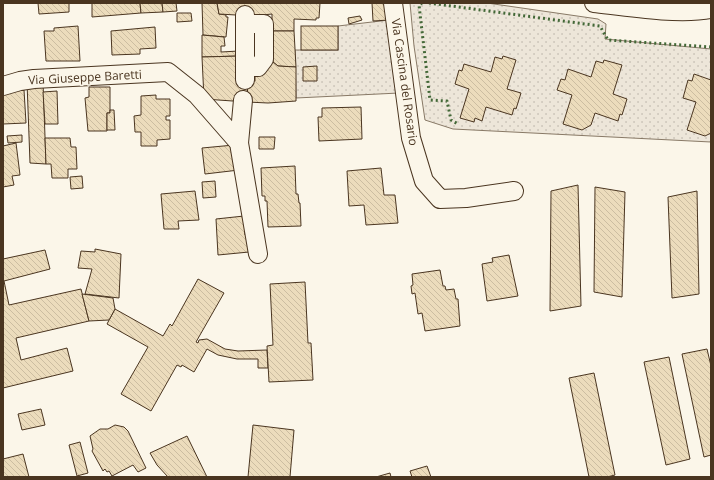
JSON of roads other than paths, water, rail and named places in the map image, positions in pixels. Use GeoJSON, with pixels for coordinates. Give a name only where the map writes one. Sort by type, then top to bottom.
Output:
{"type":"FeatureCollection","features":[{"type":"Feature","properties":{"kind":"street","name":"Via Cascina del Rosario"},"geometry":{"type":"LineString","coordinates":[[394,3],[410,138],[424,181],[440,198],[466,198],[514,190]]}},
{"type":"Feature","properties":{"kind":"street"},"geometry":{"type":"LineString","coordinates":[[594,3],[642,8],[701,11],[711,9]]}},
{"type":"Feature","properties":{"kind":"street"},"geometry":{"type":"LineString","coordinates":[[245,19],[245,73]]}},
{"type":"Feature","properties":{"kind":"street","name":"Via Giuseppe Baretti"},"geometry":{"type":"LineString","coordinates":[[3,86],[20,80],[168,72],[197,95],[239,143]]}},
{"type":"Feature","properties":{"kind":"street"},"geometry":{"type":"LineString","coordinates":[[243,100],[239,143],[258,254]]}}]}
